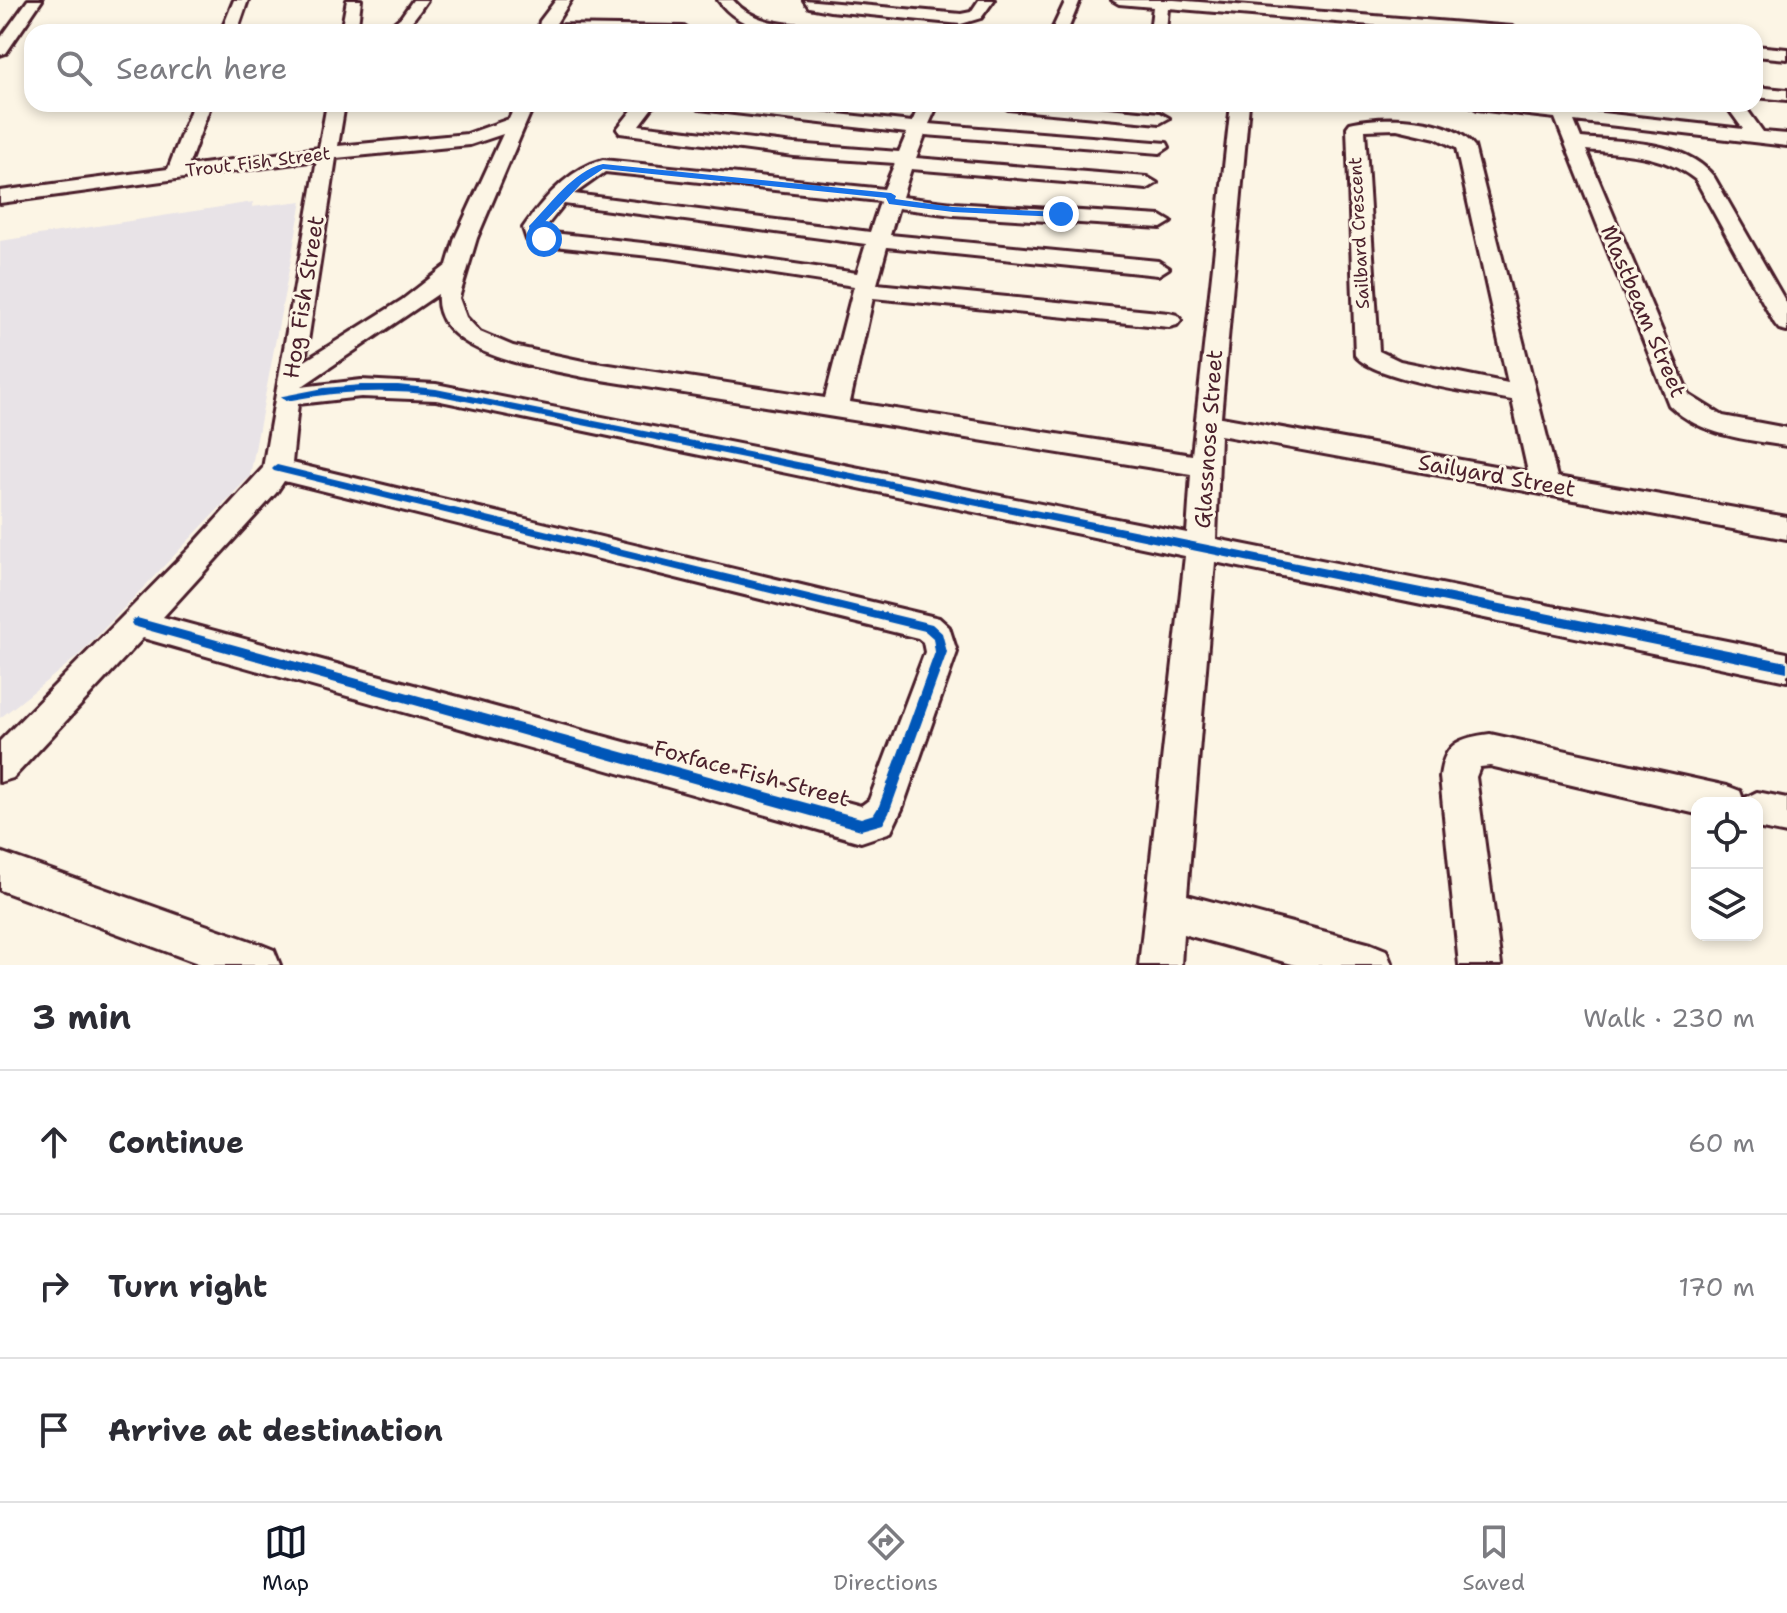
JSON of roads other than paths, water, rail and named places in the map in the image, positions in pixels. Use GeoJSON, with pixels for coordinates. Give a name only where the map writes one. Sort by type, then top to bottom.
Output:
{"type":"FeatureCollection","features":[{"type":"Feature","properties":{"kind":"street"},"geometry":{"type":"LineString","coordinates":[[0,50],[35,0]]}},
{"type":"Feature","properties":{"kind":"street"},"geometry":{"type":"LineString","coordinates":[[232,24],[241,0]]}},
{"type":"Feature","properties":{"kind":"street"},"geometry":{"type":"LineString","coordinates":[[350,24],[354,0]]}},
{"type":"Feature","properties":{"kind":"street"},"geometry":{"type":"LineString","coordinates":[[401,24],[420,0]]}},
{"type":"Feature","properties":{"kind":"street"},"geometry":{"type":"LineString","coordinates":[[547,24],[564,0]]}},
{"type":"Feature","properties":{"kind":"street"},"geometry":{"type":"LineString","coordinates":[[725,0],[736,13],[766,24]]}},
{"type":"Feature","properties":{"kind":"street"},"geometry":{"type":"LineString","coordinates":[[811,0],[814,4],[830,7],[961,19],[976,15],[987,0]]}},
{"type":"Feature","properties":{"kind":"street"},"geometry":{"type":"LineString","coordinates":[[1062,24],[1073,0]]}},
{"type":"Feature","properties":{"kind":"street"},"geometry":{"type":"LineString","coordinates":[[1119,0],[1412,24]]}},
{"type":"Feature","properties":{"kind":"street"},"geometry":{"type":"LineString","coordinates":[[1159,24],[1161,4]]}},
{"type":"Feature","properties":{"kind":"street"},"geometry":{"type":"LineString","coordinates":[[1763,52],[1787,54]]}},
{"type":"Feature","properties":{"kind":"street"},"geometry":{"type":"LineString","coordinates":[[1763,93],[1787,95]]}},
{"type":"Feature","properties":{"kind":"street"},"geometry":{"type":"LineString","coordinates":[[176,173],[199,112]]}},
{"type":"Feature","properties":{"kind":"street","name":"Hog Fish Street"},"geometry":{"type":"LineString","coordinates":[[277,469],[335,112]]}},
{"type":"Feature","properties":{"kind":"street"},"geometry":{"type":"LineString","coordinates":[[640,112],[626,129],[807,151],[1147,183]]}},
{"type":"Feature","properties":{"kind":"street"},"geometry":{"type":"LineString","coordinates":[[775,112],[986,136],[1160,147]]}},
{"type":"Feature","properties":{"kind":"street"},"geometry":{"type":"LineString","coordinates":[[835,410],[877,239],[925,112]]}},
{"type":"Feature","properties":{"kind":"street"},"geometry":{"type":"LineString","coordinates":[[1095,112],[1160,118]]}},
{"type":"Feature","properties":{"kind":"street","name":"Glassnose Street"},"geometry":{"type":"LineString","coordinates":[[1160,965],[1201,546],[1203,466],[1239,112]]}},
{"type":"Feature","properties":{"kind":"street"},"geometry":{"type":"LineString","coordinates":[[1545,112],[1787,140]]}},
{"type":"Feature","properties":{"kind":"street"},"geometry":{"type":"LineString","coordinates":[[1740,112],[1757,136]]}},
{"type":"Feature","properties":{"kind":"street"},"geometry":{"type":"LineString","coordinates":[[520,113],[466,238],[448,298],[455,319],[472,337],[506,352],[583,369],[1203,466]]}},
{"type":"Feature","properties":{"kind":"street","name":"Trout Fish Street"},"geometry":{"type":"LineString","coordinates":[[0,197],[327,153],[470,139],[520,113]]}},
{"type":"Feature","properties":{"kind":"street","name":"Mastbeam Street"},"geometry":{"type":"LineString","coordinates":[[1562,114],[1678,399],[1688,411],[1706,421],[1787,437]]}},
{"type":"Feature","properties":{"kind":"street","name":"Sailbard Crescent"},"geometry":{"type":"LineString","coordinates":[[1522,394],[1393,368],[1367,355],[1356,127],[1370,123],[1422,128],[1444,133],[1465,146],[1545,484]]}},
{"type":"Feature","properties":{"kind":"street"},"geometry":{"type":"LineString","coordinates":[[1574,143],[1670,157],[1696,169],[1704,177],[1787,324]]}},
{"type":"Feature","properties":{"kind":"street"},"geometry":{"type":"LineString","coordinates":[[1161,222],[953,209],[890,198],[603,166],[594,169],[561,198],[533,228],[534,236],[669,252],[866,286],[1169,320]]}},
{"type":"Feature","properties":{"kind":"street"},"geometry":{"type":"LineString","coordinates":[[561,198],[877,239],[1158,268]]}},
{"type":"Feature","properties":{"kind":"street"},"geometry":{"type":"LineString","coordinates":[[288,390],[410,305],[457,268]]}},
{"type":"Feature","properties":{"kind":"street"},"geometry":{"type":"LineString","coordinates":[[288,390],[366,387],[436,392],[1787,667]]}},
{"type":"Feature","properties":{"kind":"street","name":"Sailyard Street"},"geometry":{"type":"LineString","coordinates":[[1207,424],[1787,528]]}},
{"type":"Feature","properties":{"kind":"street"},"geometry":{"type":"LineString","coordinates":[[0,766],[266,486],[277,469]]}},
{"type":"Feature","properties":{"kind":"street","name":"Foxface Fish Street"},"geometry":{"type":"LineString","coordinates":[[137,623],[861,824],[878,819],[884,809],[941,652],[938,636],[928,627],[277,469]]}},
{"type":"Feature","properties":{"kind":"street"},"geometry":{"type":"LineString","coordinates":[[1480,965],[1458,777],[1460,760],[1474,752],[1490,750],[1700,797]]}},
{"type":"Feature","properties":{"kind":"street"},"geometry":{"type":"LineString","coordinates":[[1763,811],[1787,816]]}},
{"type":"Feature","properties":{"kind":"street"},"geometry":{"type":"LineString","coordinates":[[0,871],[259,965]]}},
{"type":"Feature","properties":{"kind":"street"},"geometry":{"type":"LineString","coordinates":[[1165,909],[1371,965]]}}]}
